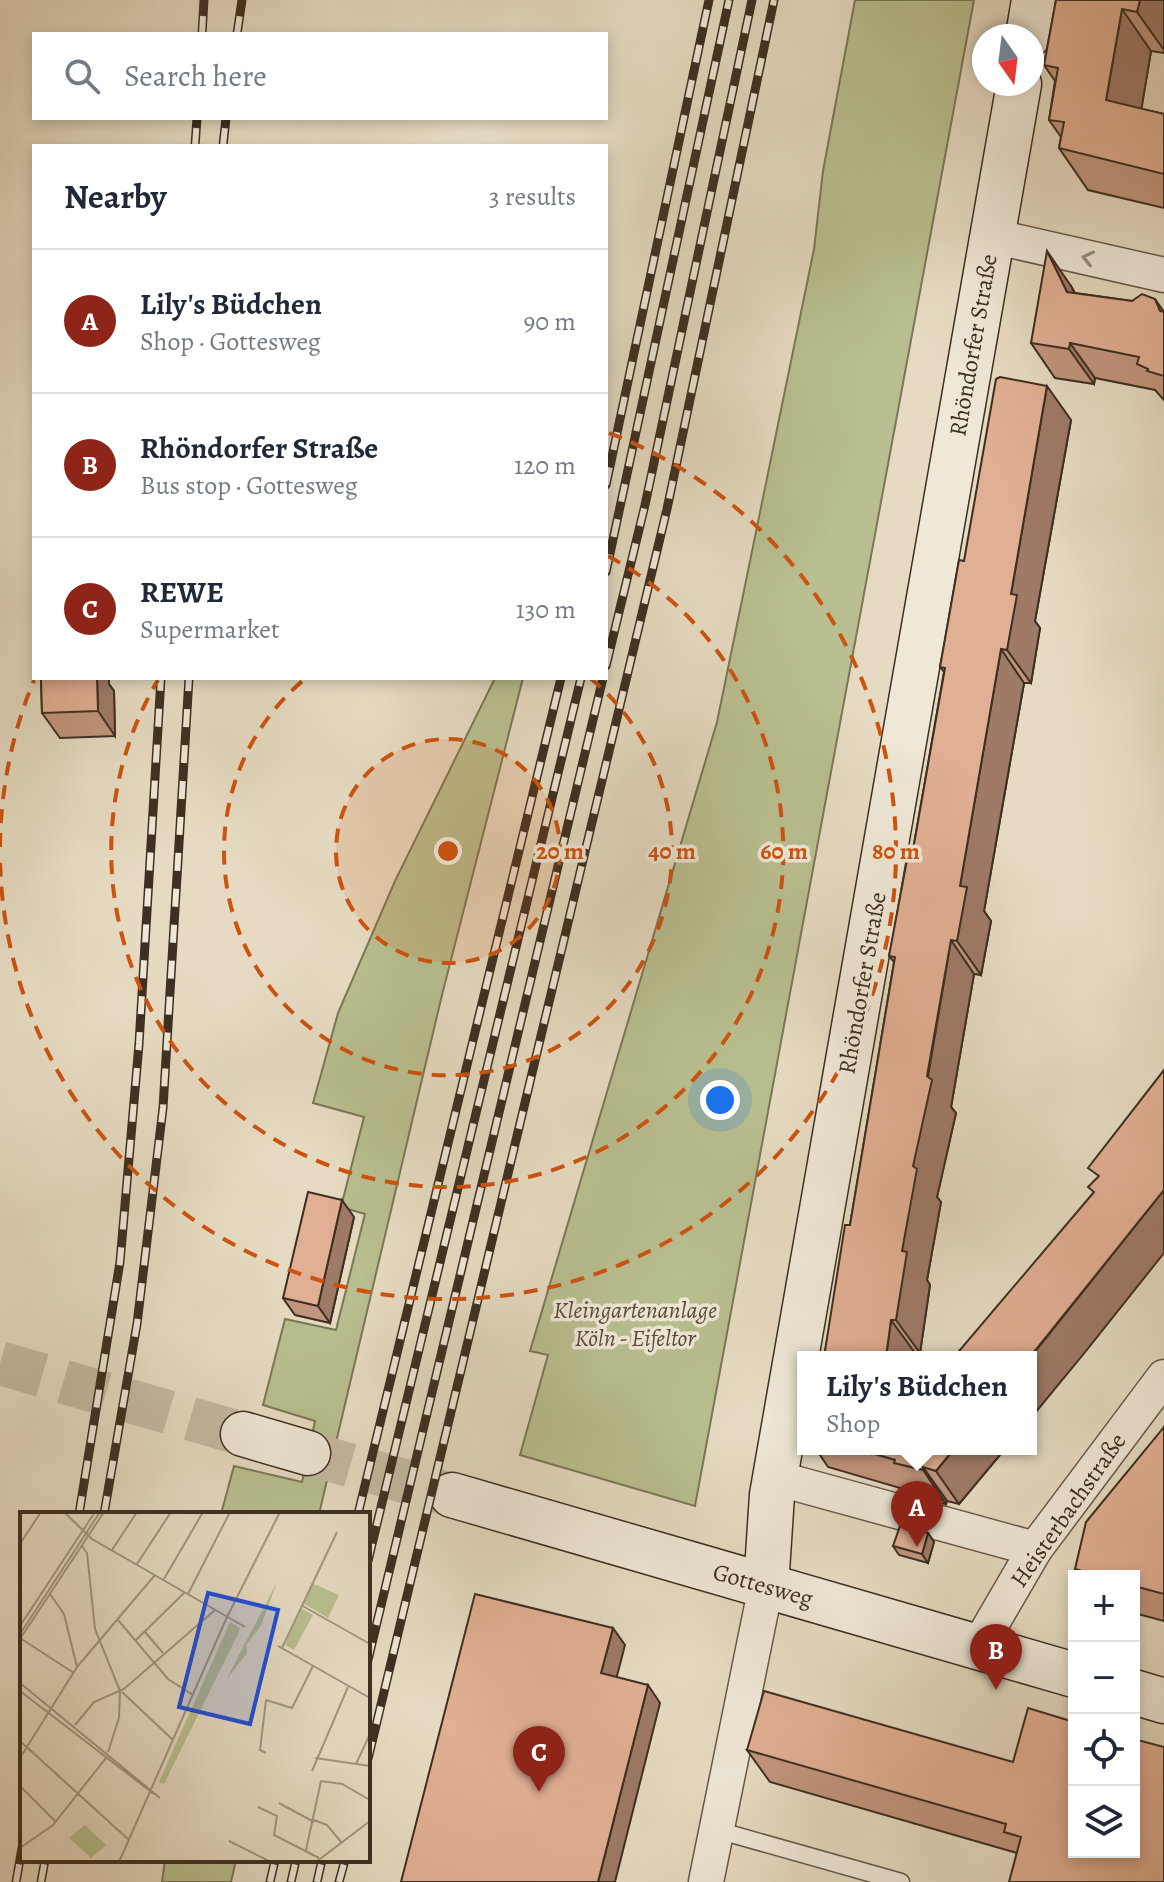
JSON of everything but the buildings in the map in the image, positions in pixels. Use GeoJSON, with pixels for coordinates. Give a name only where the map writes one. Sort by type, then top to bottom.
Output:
{"type":"FeatureCollection","features":[{"type":"Feature","properties":{"kind":"street"},"geometry":{"type":"LineString","coordinates":[[1030,24],[1034,0]]}},
{"type":"Feature","properties":{"kind":"street","name":"Rhöndorfer Straße"},"geometry":{"type":"LineString","coordinates":[[798,1351],[1017,96]]}},
{"type":"Feature","properties":{"kind":"street"},"geometry":{"type":"LineString","coordinates":[[992,236],[1164,275]]}},
{"type":"Feature","properties":{"kind":"street","name":"Rhöndorfer Straße"},"geometry":{"type":"LineString","coordinates":[[706,1882],[766,1586],[769,1520],[797,1357]]}},
{"type":"Feature","properties":{"kind":"street","name":"Heisterbachstraße"},"geometry":{"type":"LineString","coordinates":[[978,1647],[1035,1549],[1164,1377]]}},
{"type":"Feature","properties":{"kind":"street"},"geometry":{"type":"LineString","coordinates":[[243,1434],[308,1453]]}},
{"type":"Feature","properties":{"kind":"street"},"geometry":{"type":"LineString","coordinates":[[776,1478],[1035,1549]]}},
{"type":"Feature","properties":{"kind":"street","name":"Gottesweg"},"geometry":{"type":"LineString","coordinates":[[452,1495],[1068,1673]]}},
{"type":"Feature","properties":{"kind":"street"},"geometry":{"type":"LineString","coordinates":[[1140,1694],[1164,1701]]}},
{"type":"Feature","properties":{"kind":"lane"},"geometry":{"type":"LineString","coordinates":[[717,1830],[901,1882]]}},
{"type":"Feature","properties":{"kind":"green space","name":"Kleingartenanlage Köln - Eifeltor"},"geometry":{"type":"Polygon","coordinates":[[[855,0],[974,0],[695,1506],[520,1455],[548,1355],[530,1351],[717,722],[814,249],[823,171],[855,0]]]}},
{"type":"Feature","properties":{"kind":"green space"},"geometry":{"type":"Polygon","coordinates":[[[494,680],[522,680],[442,995],[319,1512],[222,1512],[234,1466],[302,1482],[315,1421],[263,1405],[285,1319],[336,1330],[365,1214],[341,1207],[364,1117],[313,1103],[338,1013],[395,881],[494,680]]]}},
{"type":"Feature","properties":{"kind":"green space"},"geometry":{"type":"Polygon","coordinates":[[[165,1862],[236,1862],[231,1882],[162,1882],[165,1862]]]}},
{"type":"Feature","properties":{"kind":"tunnel"},"geometry":{"type":"LineString","coordinates":[[0,1363],[243,1434]]}},
{"type":"Feature","properties":{"kind":"tunnel"},"geometry":{"type":"LineString","coordinates":[[308,1453],[452,1495]]}},
{"type":"Feature","properties":{"kind":"railway"},"geometry":{"type":"LineString","coordinates":[[202,32],[204,0]]}},
{"type":"Feature","properties":{"kind":"railway"},"geometry":{"type":"LineString","coordinates":[[237,32],[242,0]]}},
{"type":"Feature","properties":{"kind":"railway"},"geometry":{"type":"LineString","coordinates":[[608,476],[709,0]]}},
{"type":"Feature","properties":{"kind":"railway"},"geometry":{"type":"LineString","coordinates":[[608,563],[729,0]]}},
{"type":"Feature","properties":{"kind":"railway"},"geometry":{"type":"LineString","coordinates":[[608,658],[645,505],[752,0]]}},
{"type":"Feature","properties":{"kind":"railway"},"geometry":{"type":"LineString","coordinates":[[370,1751],[667,509],[774,0]]}},
{"type":"Feature","properties":{"kind":"railway"},"geometry":{"type":"LineString","coordinates":[[195,144],[197,120]]}},
{"type":"Feature","properties":{"kind":"railway"},"geometry":{"type":"LineString","coordinates":[[223,144],[226,120]]}},
{"type":"Feature","properties":{"kind":"railway"},"geometry":{"type":"LineString","coordinates":[[79,1512],[120,1262],[139,1044],[161,680]]}},
{"type":"Feature","properties":{"kind":"railway"},"geometry":{"type":"LineString","coordinates":[[104,1512],[137,1324],[163,1108],[189,680]]}},
{"type":"Feature","properties":{"kind":"railway"},"geometry":{"type":"LineString","coordinates":[[358,1512],[561,680]]}},
{"type":"Feature","properties":{"kind":"railway"},"geometry":{"type":"LineString","coordinates":[[370,1553],[581,680]]}},
{"type":"Feature","properties":{"kind":"railway"},"geometry":{"type":"LineString","coordinates":[[370,1652],[603,680]]}},
{"type":"Feature","properties":{"kind":"railway"},"geometry":{"type":"LineString","coordinates":[[16,1882],[20,1859]]}},
{"type":"Feature","properties":{"kind":"railway"},"geometry":{"type":"LineString","coordinates":[[41,1882],[45,1862]]}},
{"type":"Feature","properties":{"kind":"railway"},"geometry":{"type":"LineString","coordinates":[[270,1882],[275,1862]]}},
{"type":"Feature","properties":{"kind":"railway"},"geometry":{"type":"LineString","coordinates":[[291,1882],[296,1862]]}},
{"type":"Feature","properties":{"kind":"railway"},"geometry":{"type":"LineString","coordinates":[[317,1882],[322,1862]]}},
{"type":"Feature","properties":{"kind":"railway"},"geometry":{"type":"LineString","coordinates":[[339,1882],[344,1862]]}},
{"type":"Feature","properties":{"kind":"place","name":"Lily's Büdchen"},"geometry":{"type":"Point","coordinates":[917,1547]}},
{"type":"Feature","properties":{"kind":"place","name":"Rhöndorfer Straße"},"geometry":{"type":"Point","coordinates":[996,1690]}},
{"type":"Feature","properties":{"kind":"place","name":"REWE"},"geometry":{"type":"Point","coordinates":[539,1792]}}]}
